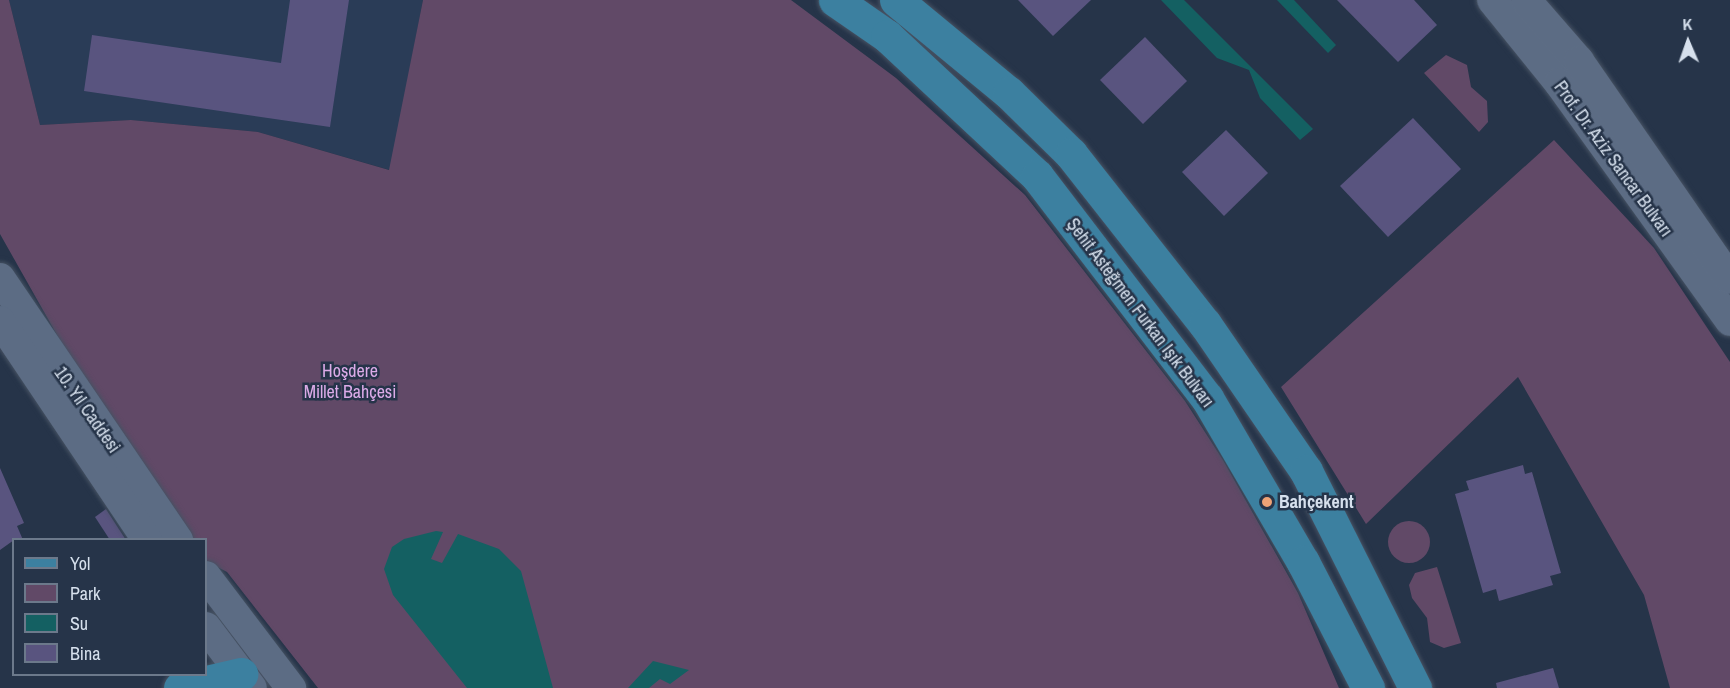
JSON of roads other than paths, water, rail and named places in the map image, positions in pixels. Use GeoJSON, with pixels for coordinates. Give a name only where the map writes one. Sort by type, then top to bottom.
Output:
{"type":"FeatureCollection","features":[{"type":"Feature","properties":{"kind":"main road","name":"Şehit Asteğmen Furkan Işık Bulvarı"},"geometry":{"type":"LineString","coordinates":[[835,0],[887,36],[1036,176],[1207,398],[1303,562],[1368,688]]}},
{"type":"Feature","properties":{"kind":"main road"},"geometry":{"type":"LineString","coordinates":[[896,0],[1009,93],[1071,154],[1205,324],[1306,471],[1415,688]]}},
{"type":"Feature","properties":{"kind":"main road"},"geometry":{"type":"LineString","coordinates":[[173,688],[190,676]]}},
{"type":"Feature","properties":{"kind":"main road"},"geometry":{"type":"LineString","coordinates":[[180,688],[246,681]]}},
{"type":"Feature","properties":{"kind":"street","name":"Prof. Dr. Aziz Sancar Bulvarı"},"geometry":{"type":"LineString","coordinates":[[1492,0],[1559,83],[1730,321]]}},
{"type":"Feature","properties":{"kind":"street","name":"Prof. Dr. Aziz Sancar Bulvarı"},"geometry":{"type":"LineString","coordinates":[[1526,0],[1579,61],[1730,279]]}},
{"type":"Feature","properties":{"kind":"street","name":"10. Yıl Caddesi"},"geometry":{"type":"LineString","coordinates":[[0,279],[177,538]]}},
{"type":"Feature","properties":{"kind":"street","name":"10. Yıl Caddesi"},"geometry":{"type":"LineString","coordinates":[[0,321],[146,538]]}},
{"type":"Feature","properties":{"kind":"street"},"geometry":{"type":"LineString","coordinates":[[207,577],[291,688]]}},
{"type":"Feature","properties":{"kind":"street"},"geometry":{"type":"LineString","coordinates":[[207,628],[246,681]]}},
{"type":"Feature","properties":{"kind":"water"},"geometry":{"type":"Polygon","coordinates":[[[1161,0],[1184,0],[1313,129],[1300,140],[1260,98],[1249,70],[1217,58],[1161,0]]]}},
{"type":"Feature","properties":{"kind":"water"},"geometry":{"type":"Polygon","coordinates":[[[1277,0],[1294,0],[1336,45],[1328,53],[1277,0]]]}},
{"type":"Feature","properties":{"kind":"water"},"geometry":{"type":"Polygon","coordinates":[[[436,531],[443,532],[431,559],[442,563],[458,534],[499,549],[521,571],[553,688],[467,688],[393,595],[384,569],[392,547],[404,539],[436,531]]]}},
{"type":"Feature","properties":{"kind":"water"},"geometry":{"type":"Polygon","coordinates":[[[653,661],[689,670],[670,684],[660,679],[649,688],[628,688],[653,661]]]}},
{"type":"Feature","properties":{"kind":"place","name":"Bahçekent"},"geometry":{"type":"Point","coordinates":[1267,502]}},
{"type":"Feature","properties":{"kind":"park label","name":"Hoşdere Millet Bahçesi"},"geometry":{"type":"Point","coordinates":[350,382]}}]}
